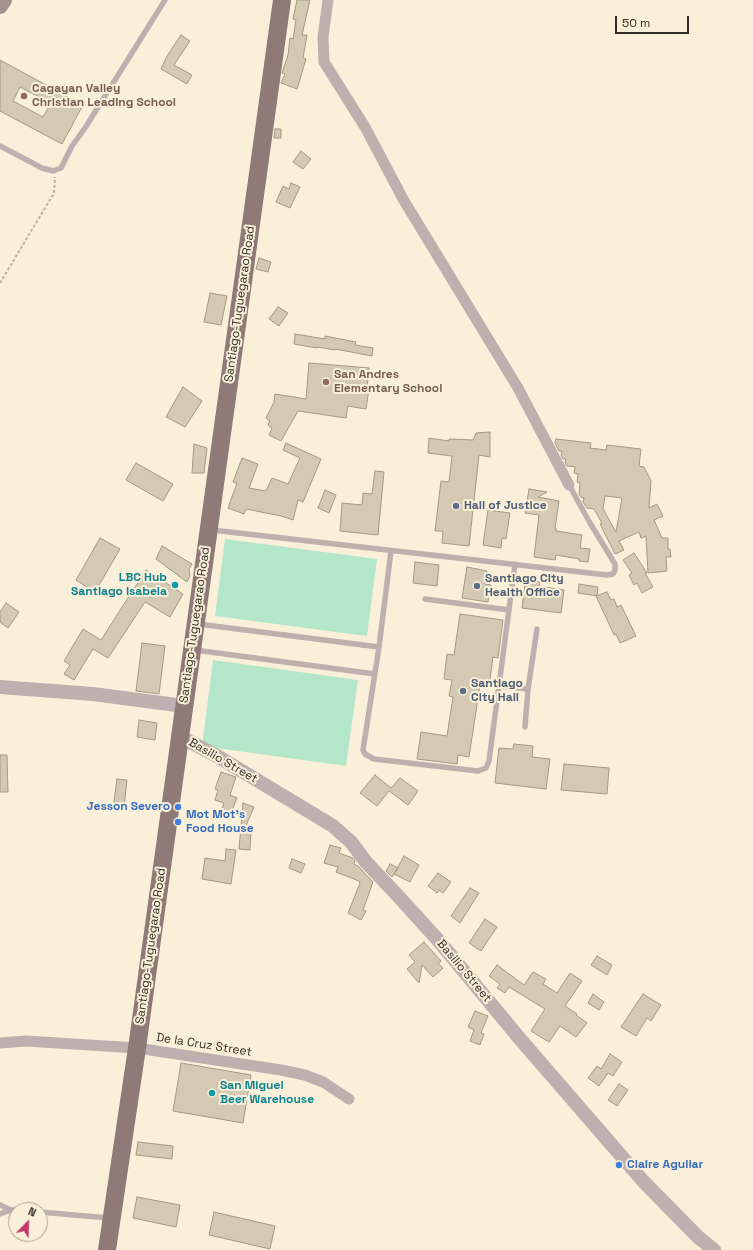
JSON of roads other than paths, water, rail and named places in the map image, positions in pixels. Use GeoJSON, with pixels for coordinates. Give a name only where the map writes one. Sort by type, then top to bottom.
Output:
{"type":"FeatureCollection","features":[{"type":"Feature","properties":{"kind":"main road"},"geometry":{"type":"LineString","coordinates":[[0,6],[4,0]]}},
{"type":"Feature","properties":{"kind":"main road","name":"Santiago-Tuguegarao Road"},"geometry":{"type":"LineString","coordinates":[[107,1250],[137,1048],[282,0]]}},
{"type":"Feature","properties":{"kind":"street"},"geometry":{"type":"LineString","coordinates":[[328,0],[323,37],[324,62],[365,127],[403,199],[518,388],[569,485]]}},
{"type":"Feature","properties":{"kind":"street"},"geometry":{"type":"LineString","coordinates":[[0,687],[93,694],[184,706]]}},
{"type":"Feature","properties":{"kind":"street","name":"Basilio Street"},"geometry":{"type":"LineString","coordinates":[[179,736],[216,756],[333,826],[351,842],[366,862],[438,940],[520,1039],[643,1180],[698,1237],[714,1250]]}},
{"type":"Feature","properties":{"kind":"street","name":"De la Cruz Street"},"geometry":{"type":"LineString","coordinates":[[0,1043],[26,1041],[137,1048],[281,1070],[305,1075],[323,1082],[349,1099]]}},
{"type":"Feature","properties":{"kind":"lane"},"geometry":{"type":"LineString","coordinates":[[0,146],[42,168],[54,171],[61,168],[72,146],[166,0]]}},
{"type":"Feature","properties":{"kind":"lane"},"geometry":{"type":"LineString","coordinates":[[209,530],[607,575],[613,574],[615,572],[615,564],[569,485]]}},
{"type":"Feature","properties":{"kind":"lane"},"geometry":{"type":"LineString","coordinates":[[391,551],[379,647],[363,750],[365,754],[374,759],[478,771],[486,768],[490,761],[515,564]]}},
{"type":"Feature","properties":{"kind":"lane"},"geometry":{"type":"LineString","coordinates":[[425,599],[509,610]]}},
{"type":"Feature","properties":{"kind":"lane"},"geometry":{"type":"LineString","coordinates":[[195,623],[379,647]]}},
{"type":"Feature","properties":{"kind":"lane"},"geometry":{"type":"LineString","coordinates":[[525,727],[528,689],[537,629]]}},
{"type":"Feature","properties":{"kind":"lane"},"geometry":{"type":"LineString","coordinates":[[191,649],[375,674]]}},
{"type":"Feature","properties":{"kind":"lane"},"geometry":{"type":"LineString","coordinates":[[499,686],[528,689]]}},
{"type":"Feature","properties":{"kind":"lane"},"geometry":{"type":"LineString","coordinates":[[48,1213],[111,1219]]}},
{"type":"Feature","properties":{"kind":"place","name":"Cagayan Valley Christian Leading School"},"geometry":{"type":"Point","coordinates":[24,96]}},
{"type":"Feature","properties":{"kind":"place","name":"San Andres Elementary School"},"geometry":{"type":"Point","coordinates":[326,382]}},
{"type":"Feature","properties":{"kind":"place","name":"Hall of Justice"},"geometry":{"type":"Point","coordinates":[456,506]}},
{"type":"Feature","properties":{"kind":"place","name":"LBC Hub Santiago Isabela"},"geometry":{"type":"Point","coordinates":[175,585]}},
{"type":"Feature","properties":{"kind":"place","name":"Santiago City Health Office"},"geometry":{"type":"Point","coordinates":[477,586]}},
{"type":"Feature","properties":{"kind":"place","name":"Santiago City Hall"},"geometry":{"type":"Point","coordinates":[463,691]}},
{"type":"Feature","properties":{"kind":"place","name":"Jesson Severo"},"geometry":{"type":"Point","coordinates":[178,807]}},
{"type":"Feature","properties":{"kind":"place","name":"Mot Mot's Food House"},"geometry":{"type":"Point","coordinates":[178,822]}},
{"type":"Feature","properties":{"kind":"place","name":"San Miguel Beer Warehouse"},"geometry":{"type":"Point","coordinates":[212,1093]}},
{"type":"Feature","properties":{"kind":"place","name":"Claire Aguilar"},"geometry":{"type":"Point","coordinates":[619,1165]}}]}
